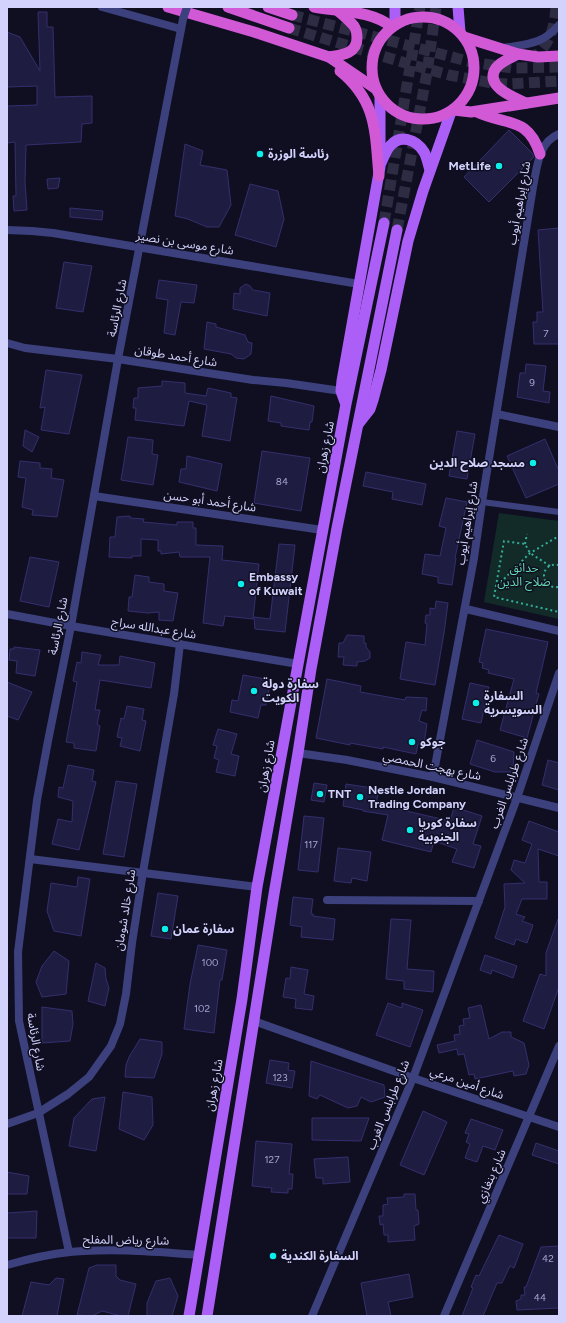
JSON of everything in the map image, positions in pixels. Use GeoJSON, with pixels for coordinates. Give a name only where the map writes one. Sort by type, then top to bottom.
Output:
{"type":"FeatureCollection","features":[{"type":"Feature","properties":{"kind":"highway"},"geometry":{"type":"LineString","coordinates":[[168,7],[329,56],[378,93],[391,109],[405,117],[420,120],[436,118],[452,111],[465,98],[472,84],[475,68],[472,51],[462,35],[446,22],[429,17],[412,18],[394,26],[382,36],[376,48],[372,62],[372,75],[378,93]]}},
{"type":"Feature","properties":{"kind":"highway"},"geometry":{"type":"LineString","coordinates":[[228,7],[289,28]]}},
{"type":"Feature","properties":{"kind":"highway"},"geometry":{"type":"LineString","coordinates":[[268,7],[292,15]]}},
{"type":"Feature","properties":{"kind":"highway"},"geometry":{"type":"LineString","coordinates":[[320,7],[372,16],[384,20],[394,26]]}},
{"type":"Feature","properties":{"kind":"highway"},"geometry":{"type":"LineString","coordinates":[[329,56],[346,54],[352,51],[358,40],[354,26],[337,10]]}},
{"type":"Feature","properties":{"kind":"highway"},"geometry":{"type":"LineString","coordinates":[[462,35],[518,54],[538,57],[559,56]]}},
{"type":"Feature","properties":{"kind":"highway"},"geometry":{"type":"LineString","coordinates":[[308,50],[331,64],[348,78],[360,91],[370,109],[379,176]]}},
{"type":"Feature","properties":{"kind":"highway"},"geometry":{"type":"LineString","coordinates":[[518,54],[502,62],[497,67],[494,72],[495,82],[502,91],[527,103]]}},
{"type":"Feature","properties":{"kind":"highway"},"geometry":{"type":"LineString","coordinates":[[452,111],[476,112],[559,98]]}},
{"type":"Feature","properties":{"kind":"highway"},"geometry":{"type":"LineString","coordinates":[[476,112],[485,116],[513,123],[526,129],[534,140],[540,154]]}},
{"type":"Feature","properties":{"kind":"main road"},"geometry":{"type":"LineString","coordinates":[[394,26],[395,7]]}},
{"type":"Feature","properties":{"kind":"main road"},"geometry":{"type":"LineString","coordinates":[[458,7],[462,35]]}},
{"type":"Feature","properties":{"kind":"main road"},"geometry":{"type":"LineString","coordinates":[[346,404],[341,391],[342,381],[381,163],[378,93]]}},
{"type":"Feature","properties":{"kind":"main road"},"geometry":{"type":"LineString","coordinates":[[358,425],[370,409],[382,362],[408,241],[430,170],[452,111]]}},
{"type":"Feature","properties":{"kind":"main road"},"geometry":{"type":"LineString","coordinates":[[381,163],[390,145],[399,139],[405,139],[415,142],[423,150],[430,170]]}},
{"type":"Feature","properties":{"kind":"main road","name":"شارع زهران"},"geometry":{"type":"LineString","coordinates":[[189,1316],[242,999],[257,888],[346,404],[384,223]]}},
{"type":"Feature","properties":{"kind":"main road"},"geometry":{"type":"LineString","coordinates":[[207,1316],[311,669],[397,230]]}},
{"type":"Feature","properties":{"kind":"street"},"geometry":{"type":"LineString","coordinates":[[102,7],[181,29]]}},
{"type":"Feature","properties":{"kind":"street","name":"شارع الرئاسة"},"geometry":{"type":"LineString","coordinates":[[69,1252],[20,1028],[18,1014],[18,952],[37,800],[71,626],[118,359],[181,29],[187,7]]}},
{"type":"Feature","properties":{"kind":"street"},"geometry":{"type":"LineString","coordinates":[[500,48],[535,43],[549,36],[559,25]]}},
{"type":"Feature","properties":{"kind":"street"},"geometry":{"type":"LineString","coordinates":[[540,154],[549,141],[559,134]]}},
{"type":"Feature","properties":{"kind":"street","name":"شارع إبراهيم أيوب"},"geometry":{"type":"LineString","coordinates":[[433,777],[466,609],[527,219],[540,154]]}},
{"type":"Feature","properties":{"kind":"street","name":"شارع موسى بن نصير"},"geometry":{"type":"LineString","coordinates":[[7,230],[32,230],[53,233],[359,284]]}},
{"type":"Feature","properties":{"kind":"street","name":"شارع أحمد طوقان"},"geometry":{"type":"LineString","coordinates":[[7,343],[25,348],[118,359],[253,380],[341,391]]}},
{"type":"Feature","properties":{"kind":"street"},"geometry":{"type":"LineString","coordinates":[[497,414],[559,427]]}},
{"type":"Feature","properties":{"kind":"street","name":"شارع أحمد أبو حسن"},"geometry":{"type":"LineString","coordinates":[[94,496],[322,530]]}},
{"type":"Feature","properties":{"kind":"street"},"geometry":{"type":"LineString","coordinates":[[466,609],[559,631]]}},
{"type":"Feature","properties":{"kind":"street","name":"شارع عبدالله سراج"},"geometry":{"type":"LineString","coordinates":[[7,614],[298,664]]}},
{"type":"Feature","properties":{"kind":"street","name":"شارع خالد شومان"},"geometry":{"type":"LineString","coordinates":[[7,1124],[38,1113],[68,1094],[89,1077],[111,1046],[120,1024],[126,994],[143,872],[174,694],[180,644]]}},
{"type":"Feature","properties":{"kind":"street","name":"شارع طرابلس الغرب"},"geometry":{"type":"LineString","coordinates":[[312,1316],[413,1078],[517,798],[559,673]]}},
{"type":"Feature","properties":{"kind":"street","name":"شارع بهجت الحمصي"},"geometry":{"type":"LineString","coordinates":[[298,754],[347,760],[433,777],[559,808]]}},
{"type":"Feature","properties":{"kind":"street"},"geometry":{"type":"LineString","coordinates":[[30,859],[143,872],[257,888]]}},
{"type":"Feature","properties":{"kind":"street"},"geometry":{"type":"LineString","coordinates":[[327,900],[479,901]]}},
{"type":"Feature","properties":{"kind":"street","name":"شارع أمين مرعي"},"geometry":{"type":"LineString","coordinates":[[254,1021],[413,1078],[559,1127]]}},
{"type":"Feature","properties":{"kind":"street","name":"شارع بنغازي"},"geometry":{"type":"LineString","coordinates":[[444,1316],[559,1046]]}},
{"type":"Feature","properties":{"kind":"street","name":"شارع رياض المفلح"},"geometry":{"type":"LineString","coordinates":[[7,1265],[31,1258],[69,1252],[107,1250],[198,1255]]}},
{"type":"Feature","properties":{"kind":"lane"},"geometry":{"type":"LineString","coordinates":[[482,502],[559,512]]}},
{"type":"Feature","properties":{"kind":"path"},"geometry":{"type":"LineString","coordinates":[[527,534],[525,544],[530,553],[550,566]]}},
{"type":"Feature","properties":{"kind":"path"},"geometry":{"type":"LineString","coordinates":[[497,586],[530,553],[559,536]]}},
{"type":"Feature","properties":{"kind":"path"},"geometry":{"type":"LineString","coordinates":[[525,544],[504,541],[494,597],[559,612]]}},
{"type":"Feature","properties":{"kind":"path"},"geometry":{"type":"LineString","coordinates":[[559,565],[550,566],[544,574],[545,582],[550,587],[559,587]]}},
{"type":"Feature","properties":{"kind":"green space","name":"حدائق صلاح الدين"},"geometry":{"type":"Polygon","coordinates":[[[499,513],[559,521],[559,619],[484,602],[499,513]]]}},
{"type":"Feature","properties":{"kind":"building"},"geometry":{"type":"Polygon","coordinates":[[[38,12],[47,12],[47,27],[53,27],[55,97],[92,96],[92,123],[82,124],[81,142],[26,145],[25,182],[27,210],[14,211],[13,196],[16,196],[15,142],[7,143],[7,106],[37,105],[37,86],[7,87],[7,32],[20,37],[40,71],[38,12]]]}},
{"type":"Feature","properties":{"kind":"building","name":"MetLife"},"geometry":{"type":"Polygon","coordinates":[[[509,130],[532,153],[534,157],[489,202],[464,177],[509,130]]]}},
{"type":"Feature","properties":{"kind":"building"},"geometry":{"type":"Polygon","coordinates":[[[185,144],[203,151],[200,165],[227,170],[231,205],[219,227],[207,227],[188,219],[175,216],[185,144]]]}},
{"type":"Feature","properties":{"kind":"building"},"geometry":{"type":"Polygon","coordinates":[[[60,178],[58,188],[48,189],[47,179],[60,178]]]}},
{"type":"Feature","properties":{"kind":"building"},"geometry":{"type":"Polygon","coordinates":[[[250,184],[278,191],[284,219],[276,247],[235,235],[250,184]]]}},
{"type":"Feature","properties":{"kind":"building"},"geometry":{"type":"Polygon","coordinates":[[[70,208],[103,211],[102,220],[70,217],[70,208]]]}},
{"type":"Feature","properties":{"kind":"building"},"geometry":{"type":"Polygon","coordinates":[[[559,228],[559,344],[534,344],[533,322],[537,322],[537,312],[543,312],[538,230],[559,228]]]}},
{"type":"Feature","properties":{"kind":"building"},"geometry":{"type":"Polygon","coordinates":[[[64,262],[92,266],[83,312],[56,308],[64,262]]]}},
{"type":"Feature","properties":{"kind":"building"},"geometry":{"type":"Polygon","coordinates":[[[159,280],[197,285],[194,303],[181,302],[175,335],[164,333],[168,300],[156,298],[159,280]]]}},
{"type":"Feature","properties":{"kind":"building"},"geometry":{"type":"Polygon","coordinates":[[[246,284],[253,290],[270,293],[267,316],[233,309],[234,293],[240,294],[240,288],[246,284]]]}},
{"type":"Feature","properties":{"kind":"building"},"geometry":{"type":"Polygon","coordinates":[[[207,322],[216,324],[216,327],[245,335],[248,342],[252,343],[251,354],[244,359],[236,358],[231,354],[204,349],[207,322]]]}},
{"type":"Feature","properties":{"kind":"building"},"geometry":{"type":"Polygon","coordinates":[[[526,364],[546,366],[543,391],[550,392],[549,403],[517,397],[520,373],[525,373],[526,364]]]}},
{"type":"Feature","properties":{"kind":"building"},"geometry":{"type":"Polygon","coordinates":[[[46,370],[82,375],[69,434],[41,430],[45,407],[40,408],[46,370]]]}},
{"type":"Feature","properties":{"kind":"building"},"geometry":{"type":"Polygon","coordinates":[[[162,381],[185,383],[185,393],[206,396],[208,388],[231,393],[231,397],[237,398],[230,441],[202,436],[207,405],[189,401],[184,426],[135,420],[136,408],[133,408],[134,398],[138,398],[138,388],[162,386],[162,381]]]}},
{"type":"Feature","properties":{"kind":"building"},"geometry":{"type":"Polygon","coordinates":[[[271,396],[314,406],[312,422],[310,422],[309,430],[281,426],[281,423],[268,421],[271,396]]]}},
{"type":"Feature","properties":{"kind":"building"},"geometry":{"type":"Polygon","coordinates":[[[25,430],[39,437],[32,452],[23,446],[25,430]]]}},
{"type":"Feature","properties":{"kind":"building"},"geometry":{"type":"Polygon","coordinates":[[[457,431],[475,434],[467,479],[449,476],[457,431]]]}},
{"type":"Feature","properties":{"kind":"building"},"geometry":{"type":"Polygon","coordinates":[[[128,437],[153,440],[152,454],[158,455],[153,485],[121,480],[128,437]]]}},
{"type":"Feature","properties":{"kind":"building","name":"مسجد صلاح الدين"},"geometry":{"type":"Polygon","coordinates":[[[545,439],[559,471],[559,484],[526,498],[507,456],[545,439]]]}},
{"type":"Feature","properties":{"kind":"building"},"geometry":{"type":"Polygon","coordinates":[[[262,451],[310,458],[301,511],[254,503],[262,451]]]}},
{"type":"Feature","properties":{"kind":"building"},"geometry":{"type":"Polygon","coordinates":[[[187,456],[222,464],[217,491],[179,482],[181,469],[186,469],[187,456]]]}},
{"type":"Feature","properties":{"kind":"building"},"geometry":{"type":"Polygon","coordinates":[[[20,461],[40,463],[40,468],[52,469],[51,478],[64,480],[57,517],[32,515],[33,510],[22,507],[26,478],[18,477],[20,461]]]}},
{"type":"Feature","properties":{"kind":"building"},"geometry":{"type":"Polygon","coordinates":[[[366,472],[426,484],[422,505],[392,499],[393,492],[363,486],[366,472]]]}},
{"type":"Feature","properties":{"kind":"building"},"geometry":{"type":"Polygon","coordinates":[[[446,498],[467,502],[455,558],[452,585],[438,583],[438,577],[422,574],[425,554],[440,556],[446,528],[439,526],[446,498]]]}},
{"type":"Feature","properties":{"kind":"building"},"geometry":{"type":"Polygon","coordinates":[[[130,516],[130,518],[144,519],[143,522],[177,525],[177,522],[193,522],[193,528],[196,528],[196,545],[223,546],[222,560],[259,564],[253,619],[225,616],[223,626],[203,623],[210,557],[180,557],[179,552],[161,554],[161,551],[158,551],[158,540],[141,539],[141,556],[132,556],[132,558],[109,557],[110,537],[115,537],[117,517],[130,516]]]}},
{"type":"Feature","properties":{"kind":"building"},"geometry":{"type":"Polygon","coordinates":[[[279,544],[295,545],[285,632],[255,629],[254,617],[270,619],[279,544]]]}},
{"type":"Feature","properties":{"kind":"building"},"geometry":{"type":"Polygon","coordinates":[[[30,557],[59,562],[49,607],[20,601],[30,557]]]}},
{"type":"Feature","properties":{"kind":"building"},"geometry":{"type":"Polygon","coordinates":[[[135,575],[149,577],[149,582],[164,584],[164,591],[178,593],[173,621],[159,620],[159,612],[148,613],[128,611],[129,597],[132,597],[135,575]]]}},
{"type":"Feature","properties":{"kind":"building"},"geometry":{"type":"Polygon","coordinates":[[[436,601],[448,603],[435,685],[400,679],[406,642],[425,645],[427,624],[425,623],[426,615],[430,615],[430,608],[435,609],[436,601]]]}},
{"type":"Feature","properties":{"kind":"building"},"geometry":{"type":"Polygon","coordinates":[[[486,629],[548,642],[536,693],[539,694],[527,738],[500,730],[514,679],[488,673],[489,670],[482,668],[483,663],[479,662],[486,629]]]}},
{"type":"Feature","properties":{"kind":"building"},"geometry":{"type":"Polygon","coordinates":[[[347,635],[364,636],[364,643],[366,643],[366,647],[370,652],[370,658],[365,661],[357,662],[357,666],[343,665],[344,657],[338,657],[339,643],[343,643],[347,635]]]}},
{"type":"Feature","properties":{"kind":"building"},"geometry":{"type":"Polygon","coordinates":[[[14,647],[40,650],[35,676],[16,673],[17,661],[9,660],[10,649],[14,649],[14,647]]]}},
{"type":"Feature","properties":{"kind":"building"},"geometry":{"type":"Polygon","coordinates":[[[82,652],[101,655],[98,665],[119,665],[120,656],[155,663],[151,688],[100,680],[95,710],[100,710],[97,724],[100,726],[96,751],[74,748],[74,743],[66,742],[77,682],[73,681],[77,662],[81,663],[82,652]]]}},
{"type":"Feature","properties":{"kind":"building","name":"سفارة دولة الكويت"},"geometry":{"type":"Polygon","coordinates":[[[243,675],[271,680],[266,705],[261,705],[258,718],[230,712],[232,700],[238,701],[243,675]]]}},
{"type":"Feature","properties":{"kind":"building"},"geometry":{"type":"Polygon","coordinates":[[[327,679],[361,686],[360,692],[405,700],[406,697],[427,698],[426,711],[422,710],[419,721],[427,724],[424,743],[418,744],[416,754],[383,747],[383,749],[350,743],[350,745],[316,738],[327,679]]]}},
{"type":"Feature","properties":{"kind":"building"},"geometry":{"type":"Polygon","coordinates":[[[7,682],[32,692],[18,720],[7,716],[7,682]]]}},
{"type":"Feature","properties":{"kind":"building","name":"السفارة السويسرية"},"geometry":{"type":"Polygon","coordinates":[[[470,683],[489,687],[481,723],[462,719],[470,683]]]}},
{"type":"Feature","properties":{"kind":"building"},"geometry":{"type":"Polygon","coordinates":[[[127,706],[144,709],[142,720],[146,721],[140,751],[120,746],[122,738],[117,737],[121,718],[124,719],[127,706]]]}},
{"type":"Feature","properties":{"kind":"building"},"geometry":{"type":"Polygon","coordinates":[[[218,729],[237,734],[231,754],[239,756],[235,776],[216,772],[219,760],[214,758],[217,746],[213,745],[218,729]]]}},
{"type":"Feature","properties":{"kind":"building"},"geometry":{"type":"Polygon","coordinates":[[[477,740],[514,752],[513,772],[495,772],[470,764],[477,740]]]}},
{"type":"Feature","properties":{"kind":"building"},"geometry":{"type":"Polygon","coordinates":[[[548,760],[559,763],[559,790],[542,785],[548,760]]]}},
{"type":"Feature","properties":{"kind":"building"},"geometry":{"type":"Polygon","coordinates":[[[68,765],[94,770],[92,781],[96,782],[79,850],[52,844],[58,819],[72,822],[73,801],[58,797],[59,787],[63,788],[68,765]]]}},
{"type":"Feature","properties":{"kind":"building"},"geometry":{"type":"Polygon","coordinates":[[[116,781],[137,784],[124,857],[103,854],[116,781]]]}},
{"type":"Feature","properties":{"kind":"building"},"geometry":{"type":"Polygon","coordinates":[[[314,783],[327,785],[324,802],[311,800],[314,783]]]}},
{"type":"Feature","properties":{"kind":"building"},"geometry":{"type":"Polygon","coordinates":[[[346,784],[379,789],[376,804],[450,821],[454,807],[482,816],[473,844],[481,846],[474,868],[452,862],[457,849],[434,841],[431,852],[382,840],[388,815],[343,806],[346,784]]]}},
{"type":"Feature","properties":{"kind":"building"},"geometry":{"type":"Polygon","coordinates":[[[304,816],[324,818],[318,872],[298,870],[304,816]]]}},
{"type":"Feature","properties":{"kind":"building"},"geometry":{"type":"Polygon","coordinates":[[[529,821],[559,832],[559,856],[538,849],[539,882],[547,882],[547,899],[522,899],[516,914],[525,917],[522,921],[533,925],[527,943],[516,939],[514,945],[495,938],[505,907],[504,884],[525,883],[511,870],[514,860],[525,863],[532,844],[522,840],[529,821]]]}},
{"type":"Feature","properties":{"kind":"building"},"geometry":{"type":"Polygon","coordinates":[[[338,848],[371,852],[367,881],[352,878],[351,883],[334,881],[338,848]]]}},
{"type":"Feature","properties":{"kind":"building"},"geometry":{"type":"Polygon","coordinates":[[[78,877],[90,879],[81,936],[54,931],[47,911],[51,883],[77,887],[78,877]]]}},
{"type":"Feature","properties":{"kind":"building"},"geometry":{"type":"Polygon","coordinates":[[[158,893],[178,896],[171,939],[151,936],[158,893]]]}},
{"type":"Feature","properties":{"kind":"building"},"geometry":{"type":"Polygon","coordinates":[[[293,897],[313,899],[311,914],[313,914],[313,916],[335,919],[333,940],[301,937],[302,927],[290,925],[293,897]]]}},
{"type":"Feature","properties":{"kind":"building"},"geometry":{"type":"Polygon","coordinates":[[[391,919],[411,920],[407,969],[434,971],[433,992],[404,989],[404,981],[386,979],[391,919]]]}},
{"type":"Feature","properties":{"kind":"building"},"geometry":{"type":"Polygon","coordinates":[[[558,919],[559,987],[544,1029],[523,1021],[540,974],[546,976],[546,953],[558,919]]]}},
{"type":"Feature","properties":{"kind":"building"},"geometry":{"type":"Polygon","coordinates":[[[198,945],[227,950],[222,980],[220,980],[214,1033],[184,1029],[190,984],[198,945]]]}},
{"type":"Feature","properties":{"kind":"building"},"geometry":{"type":"Polygon","coordinates":[[[54,951],[69,961],[66,994],[42,997],[36,982],[42,966],[54,951]]]}},
{"type":"Feature","properties":{"kind":"building"},"geometry":{"type":"Polygon","coordinates":[[[485,955],[517,966],[513,978],[492,970],[491,974],[480,970],[485,955]]]}},
{"type":"Feature","properties":{"kind":"building"},"geometry":{"type":"Polygon","coordinates":[[[96,963],[105,968],[109,988],[105,1006],[88,1001],[96,963]]]}},
{"type":"Feature","properties":{"kind":"building"},"geometry":{"type":"Polygon","coordinates":[[[291,967],[308,970],[304,994],[314,996],[312,1010],[295,1008],[296,999],[283,997],[286,978],[290,979],[291,967]]]}},
{"type":"Feature","properties":{"kind":"building"},"geometry":{"type":"Polygon","coordinates":[[[388,1003],[402,1008],[402,1003],[423,1010],[410,1047],[376,1035],[388,1003]]]}},
{"type":"Feature","properties":{"kind":"building"},"geometry":{"type":"Polygon","coordinates":[[[481,1005],[489,1039],[502,1032],[511,1032],[511,1037],[524,1043],[529,1065],[526,1074],[514,1076],[513,1071],[475,1079],[474,1074],[469,1075],[464,1054],[458,1055],[457,1049],[439,1053],[437,1045],[455,1041],[454,1035],[460,1034],[459,1026],[464,1025],[463,1019],[470,1018],[468,1008],[481,1005]]]}},
{"type":"Feature","properties":{"kind":"building"},"geometry":{"type":"Polygon","coordinates":[[[42,1007],[72,1011],[73,1024],[70,1041],[42,1043],[42,1007]]]}},
{"type":"Feature","properties":{"kind":"building"},"geometry":{"type":"Polygon","coordinates":[[[140,1039],[162,1042],[162,1054],[154,1078],[125,1077],[126,1065],[129,1057],[140,1039]]]}},
{"type":"Feature","properties":{"kind":"building"},"geometry":{"type":"Polygon","coordinates":[[[270,1060],[289,1063],[288,1070],[295,1071],[292,1088],[266,1083],[270,1060]]]}},
{"type":"Feature","properties":{"kind":"building"},"geometry":{"type":"Polygon","coordinates":[[[311,1061],[384,1085],[385,1097],[371,1102],[361,1097],[357,1106],[348,1108],[320,1095],[317,1099],[309,1096],[311,1061]]]}},
{"type":"Feature","properties":{"kind":"building"},"geometry":{"type":"Polygon","coordinates":[[[123,1092],[152,1097],[153,1125],[144,1140],[119,1129],[123,1092]]]}},
{"type":"Feature","properties":{"kind":"building"},"geometry":{"type":"Polygon","coordinates":[[[105,1097],[96,1151],[69,1146],[74,1118],[92,1099],[105,1097]]]}},
{"type":"Feature","properties":{"kind":"building"},"geometry":{"type":"Polygon","coordinates":[[[423,1111],[447,1122],[424,1175],[400,1165],[423,1111]]]}},
{"type":"Feature","properties":{"kind":"building"},"geometry":{"type":"Polygon","coordinates":[[[312,1118],[369,1118],[361,1141],[312,1140],[312,1118]]]}},
{"type":"Feature","properties":{"kind":"building"},"geometry":{"type":"Polygon","coordinates":[[[471,1119],[503,1130],[495,1150],[483,1146],[477,1162],[465,1158],[470,1144],[466,1142],[469,1134],[465,1133],[471,1119]]]}},
{"type":"Feature","properties":{"kind":"building"},"geometry":{"type":"Polygon","coordinates":[[[256,1141],[292,1144],[289,1174],[293,1174],[292,1189],[288,1189],[288,1193],[271,1192],[272,1188],[252,1186],[256,1141]]]}},
{"type":"Feature","properties":{"kind":"building"},"geometry":{"type":"Polygon","coordinates":[[[536,1143],[559,1151],[559,1164],[532,1155],[536,1143]]]}},
{"type":"Feature","properties":{"kind":"building"},"geometry":{"type":"Polygon","coordinates":[[[348,1157],[350,1182],[323,1184],[323,1178],[316,1178],[314,1159],[348,1157]]]}},
{"type":"Feature","properties":{"kind":"building"},"geometry":{"type":"Polygon","coordinates":[[[7,1172],[29,1176],[27,1194],[7,1194],[7,1172]]]}},
{"type":"Feature","properties":{"kind":"building"},"geometry":{"type":"Polygon","coordinates":[[[404,1194],[415,1194],[419,1224],[414,1226],[415,1240],[388,1242],[388,1235],[384,1235],[383,1224],[380,1225],[379,1216],[383,1216],[383,1205],[388,1204],[387,1198],[404,1197],[404,1194]]]}},
{"type":"Feature","properties":{"kind":"building"},"geometry":{"type":"Polygon","coordinates":[[[37,1211],[36,1238],[7,1238],[7,1213],[37,1211]]]}},
{"type":"Feature","properties":{"kind":"building"},"geometry":{"type":"Polygon","coordinates":[[[499,1235],[523,1244],[514,1268],[510,1266],[502,1283],[497,1283],[483,1316],[462,1316],[473,1288],[471,1287],[476,1275],[479,1276],[499,1235]]]}},
{"type":"Feature","properties":{"kind":"building"},"geometry":{"type":"Polygon","coordinates":[[[559,1246],[559,1308],[517,1310],[516,1301],[521,1299],[521,1295],[525,1295],[524,1287],[526,1287],[541,1247],[559,1246]]]}},
{"type":"Feature","properties":{"kind":"building"},"geometry":{"type":"Polygon","coordinates":[[[97,1265],[116,1265],[116,1276],[120,1280],[136,1284],[128,1316],[121,1316],[102,1311],[92,1316],[77,1315],[89,1268],[97,1265]]]}},
{"type":"Feature","properties":{"kind":"building"},"geometry":{"type":"Polygon","coordinates":[[[409,1274],[413,1297],[388,1302],[391,1316],[367,1316],[361,1283],[409,1274]]]}},
{"type":"Feature","properties":{"kind":"building"},"geometry":{"type":"Polygon","coordinates":[[[56,1278],[64,1279],[57,1316],[22,1316],[31,1282],[49,1285],[56,1278]]]}},
{"type":"Feature","properties":{"kind":"building"},"geometry":{"type":"Polygon","coordinates":[[[170,1278],[178,1296],[172,1316],[147,1316],[147,1303],[156,1281],[170,1278]]]}},
{"type":"Feature","properties":{"kind":"tunnel"},"geometry":{"type":"LineString","coordinates":[[384,223],[420,7]]}},
{"type":"Feature","properties":{"kind":"tunnel"},"geometry":{"type":"LineString","coordinates":[[397,230],[427,73],[436,7]]}},
{"type":"Feature","properties":{"kind":"tunnel"},"geometry":{"type":"LineString","coordinates":[[531,60],[547,43],[554,23],[556,7]]}},
{"type":"Feature","properties":{"kind":"tunnel"},"geometry":{"type":"LineString","coordinates":[[292,15],[471,62],[512,68],[559,67]]}},
{"type":"Feature","properties":{"kind":"tunnel"},"geometry":{"type":"LineString","coordinates":[[289,28],[449,75],[492,83],[509,84],[559,81]]}},
{"type":"Feature","properties":{"kind":"place","name":"رئاسة الوزرة"},"geometry":{"type":"Point","coordinates":[260,154]}},
{"type":"Feature","properties":{"kind":"place","name":"MetLife"},"geometry":{"type":"Point","coordinates":[499,166]}},
{"type":"Feature","properties":{"kind":"place","name":"مسجد صلاح الدين"},"geometry":{"type":"Point","coordinates":[533,463]}},
{"type":"Feature","properties":{"kind":"place","name":"Embassy of Kuwait"},"geometry":{"type":"Point","coordinates":[241,584]}},
{"type":"Feature","properties":{"kind":"place","name":"سفارة دولة الكويت"},"geometry":{"type":"Point","coordinates":[254,691]}},
{"type":"Feature","properties":{"kind":"place","name":"السفارة السويسرية"},"geometry":{"type":"Point","coordinates":[476,703]}},
{"type":"Feature","properties":{"kind":"place","name":"جوكو"},"geometry":{"type":"Point","coordinates":[412,742]}},
{"type":"Feature","properties":{"kind":"place","name":"TNT"},"geometry":{"type":"Point","coordinates":[320,794]}},
{"type":"Feature","properties":{"kind":"place","name":"Nestle Jordan Trading Company"},"geometry":{"type":"Point","coordinates":[360,797]}},
{"type":"Feature","properties":{"kind":"place","name":"سفارة كوريا الجنوبية"},"geometry":{"type":"Point","coordinates":[410,830]}},
{"type":"Feature","properties":{"kind":"place","name":"سفارة عمان"},"geometry":{"type":"Point","coordinates":[165,929]}},
{"type":"Feature","properties":{"kind":"place","name":"السفارة الكندية"},"geometry":{"type":"Point","coordinates":[273,1256]}}]}
